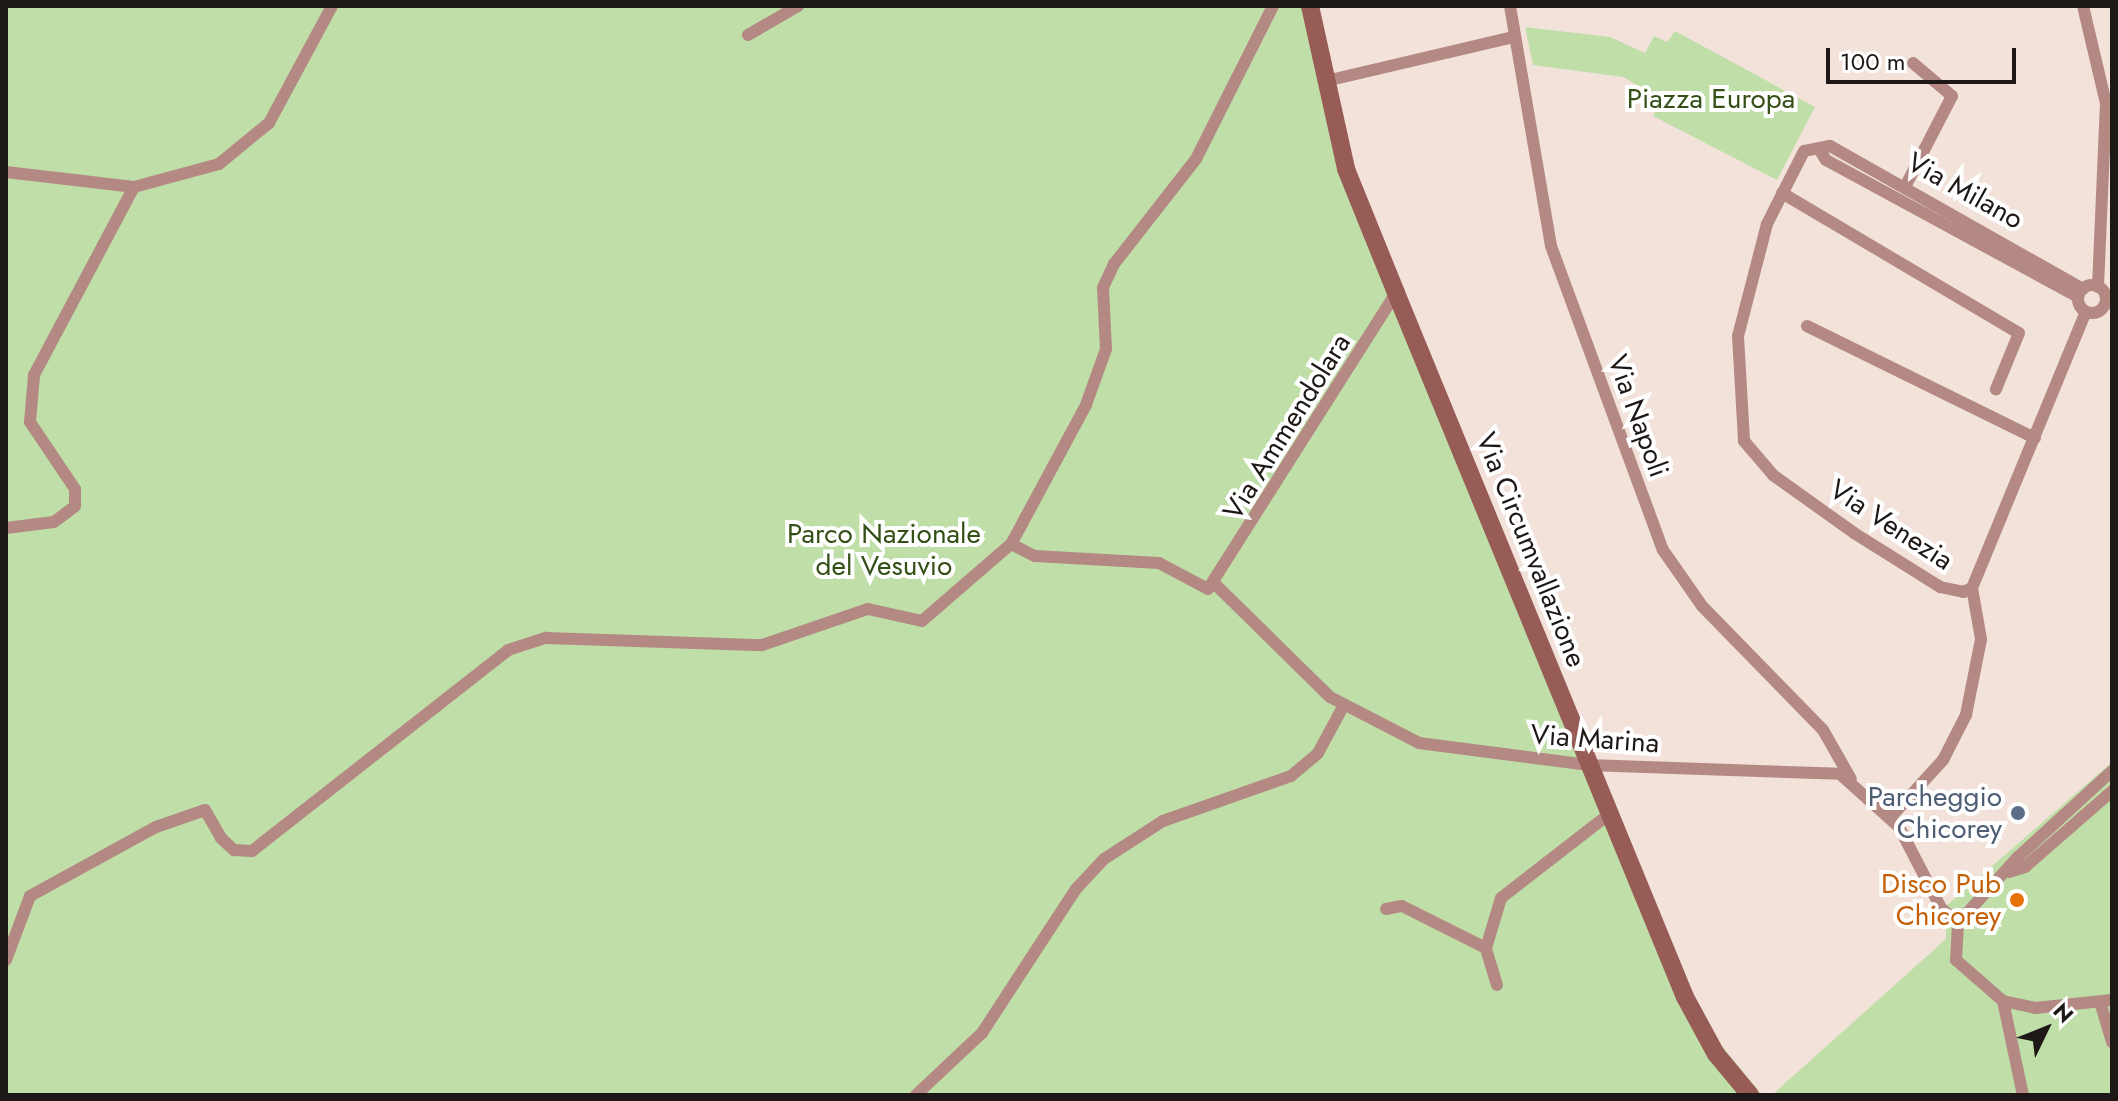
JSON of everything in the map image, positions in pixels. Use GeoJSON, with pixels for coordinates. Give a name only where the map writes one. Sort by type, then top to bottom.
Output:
{"type":"FeatureCollection","features":[{"type":"Feature","properties":{"kind":"main road","name":"Via Circumvallazione"},"geometry":{"type":"LineString","coordinates":[[1310,6],[1346,169],[1396,293],[1608,815],[1705,1036],[1750,1095]]}},
{"type":"Feature","properties":{"kind":"street"},"geometry":{"type":"LineString","coordinates":[[6,172],[134,187],[192,175],[240,151],[269,123],[332,6]]}},
{"type":"Feature","properties":{"kind":"street"},"geometry":{"type":"LineString","coordinates":[[748,35],[798,6]]}},
{"type":"Feature","properties":{"kind":"street"},"geometry":{"type":"LineString","coordinates":[[6,960],[30,896],[156,827],[205,810],[234,850],[252,851],[508,650],[546,638],[762,645],[868,609],[922,621],[1011,544],[1086,405],[1106,349],[1103,288],[1114,264],[1196,159],[1273,6]]}},
{"type":"Feature","properties":{"kind":"street","name":"Via Napoli"},"geometry":{"type":"LineString","coordinates":[[1510,6],[1551,246],[1663,550],[1702,606],[1823,730],[1851,779],[1890,818],[1918,855],[1941,908],[1958,923]]}},
{"type":"Feature","properties":{"kind":"street"},"geometry":{"type":"LineString","coordinates":[[2083,6],[2106,103],[2098,287],[2112,320]]}},
{"type":"Feature","properties":{"kind":"street"},"geometry":{"type":"LineString","coordinates":[[1326,81],[1513,37]]}},
{"type":"Feature","properties":{"kind":"street"},"geometry":{"type":"LineString","coordinates":[[1906,185],[1952,96],[1913,63]]}},
{"type":"Feature","properties":{"kind":"street","name":"Via Milano"},"geometry":{"type":"LineString","coordinates":[[1830,146],[1906,185],[2081,293],[1826,160],[1819,149],[1830,146]]}},
{"type":"Feature","properties":{"kind":"street"},"geometry":{"type":"LineString","coordinates":[[1819,149],[1804,151],[1782,193],[2019,333],[1996,389]]}},
{"type":"Feature","properties":{"kind":"street"},"geometry":{"type":"LineString","coordinates":[[6,528],[54,522],[75,506],[75,489],[30,422],[34,375],[134,187]]}},
{"type":"Feature","properties":{"kind":"street","name":"Via Venezia"},"geometry":{"type":"LineString","coordinates":[[1782,193],[1756,255],[1736,364],[1744,441],[1773,475],[1929,581],[1954,592],[1972,588],[2086,312]]}},
{"type":"Feature","properties":{"kind":"street"},"geometry":{"type":"LineString","coordinates":[[2098,287],[2081,293],[2086,312],[2106,304]]}},
{"type":"Feature","properties":{"kind":"street","name":"Via Ammendolara"},"geometry":{"type":"LineString","coordinates":[[1215,584],[1396,293]]}},
{"type":"Feature","properties":{"kind":"street"},"geometry":{"type":"LineString","coordinates":[[1807,326],[2035,438]]}},
{"type":"Feature","properties":{"kind":"street"},"geometry":{"type":"LineString","coordinates":[[916,1095],[982,1033],[1076,889],[1104,859],[1163,821],[1291,776],[1318,753],[1344,705],[1215,584],[1199,587],[1159,563],[1049,558],[1011,544]]}},
{"type":"Feature","properties":{"kind":"street"},"geometry":{"type":"LineString","coordinates":[[1890,818],[1943,760],[1966,715],[1981,639],[1972,588]]}},
{"type":"Feature","properties":{"kind":"street","name":"Via Marina"},"geometry":{"type":"LineString","coordinates":[[1344,705],[1419,743],[1588,765],[1822,771],[1851,779]]}},
{"type":"Feature","properties":{"kind":"street"},"geometry":{"type":"LineString","coordinates":[[2112,771],[2017,858],[2009,872],[1958,923],[1956,960],[2003,1001],[2035,1008],[2106,1001],[2112,1042]]}},
{"type":"Feature","properties":{"kind":"street"},"geometry":{"type":"LineString","coordinates":[[2009,872],[2025,867],[2112,791]]}},
{"type":"Feature","properties":{"kind":"street"},"geometry":{"type":"LineString","coordinates":[[1497,985],[1486,948],[1501,898],[1608,815]]}},
{"type":"Feature","properties":{"kind":"street"},"geometry":{"type":"LineString","coordinates":[[1386,909],[1402,906],[1486,948]]}},
{"type":"Feature","properties":{"kind":"street"},"geometry":{"type":"LineString","coordinates":[[2003,1001],[2023,1095]]}},
{"type":"Feature","properties":{"kind":"green space","name":"Parco Nazionale del Vesuvio"},"geometry":{"type":"Polygon","coordinates":[[[6,6],[1316,6],[1355,182],[1610,810],[1710,1031],[1762,1095],[6,1095],[6,6]]]}},
{"type":"Feature","properties":{"kind":"green space","name":"Piazza Europa"},"geometry":{"type":"Polygon","coordinates":[[[1525,27],[1610,37],[1645,53],[1654,36],[1667,42],[1675,31],[1815,107],[1777,180],[1653,116],[1662,99],[1623,77],[1533,65],[1525,27]]]}},
{"type":"Feature","properties":{"kind":"green space"},"geometry":{"type":"Polygon","coordinates":[[[2112,762],[2112,1095],[1772,1095],[1946,939],[1946,906],[2112,762]]]}},
{"type":"Feature","properties":{"kind":"place","name":"Parcheggio Chicorey"},"geometry":{"type":"Point","coordinates":[2018,813]}},
{"type":"Feature","properties":{"kind":"place","name":"Disco Pub Chicorey"},"geometry":{"type":"Point","coordinates":[2017,900]}}]}
